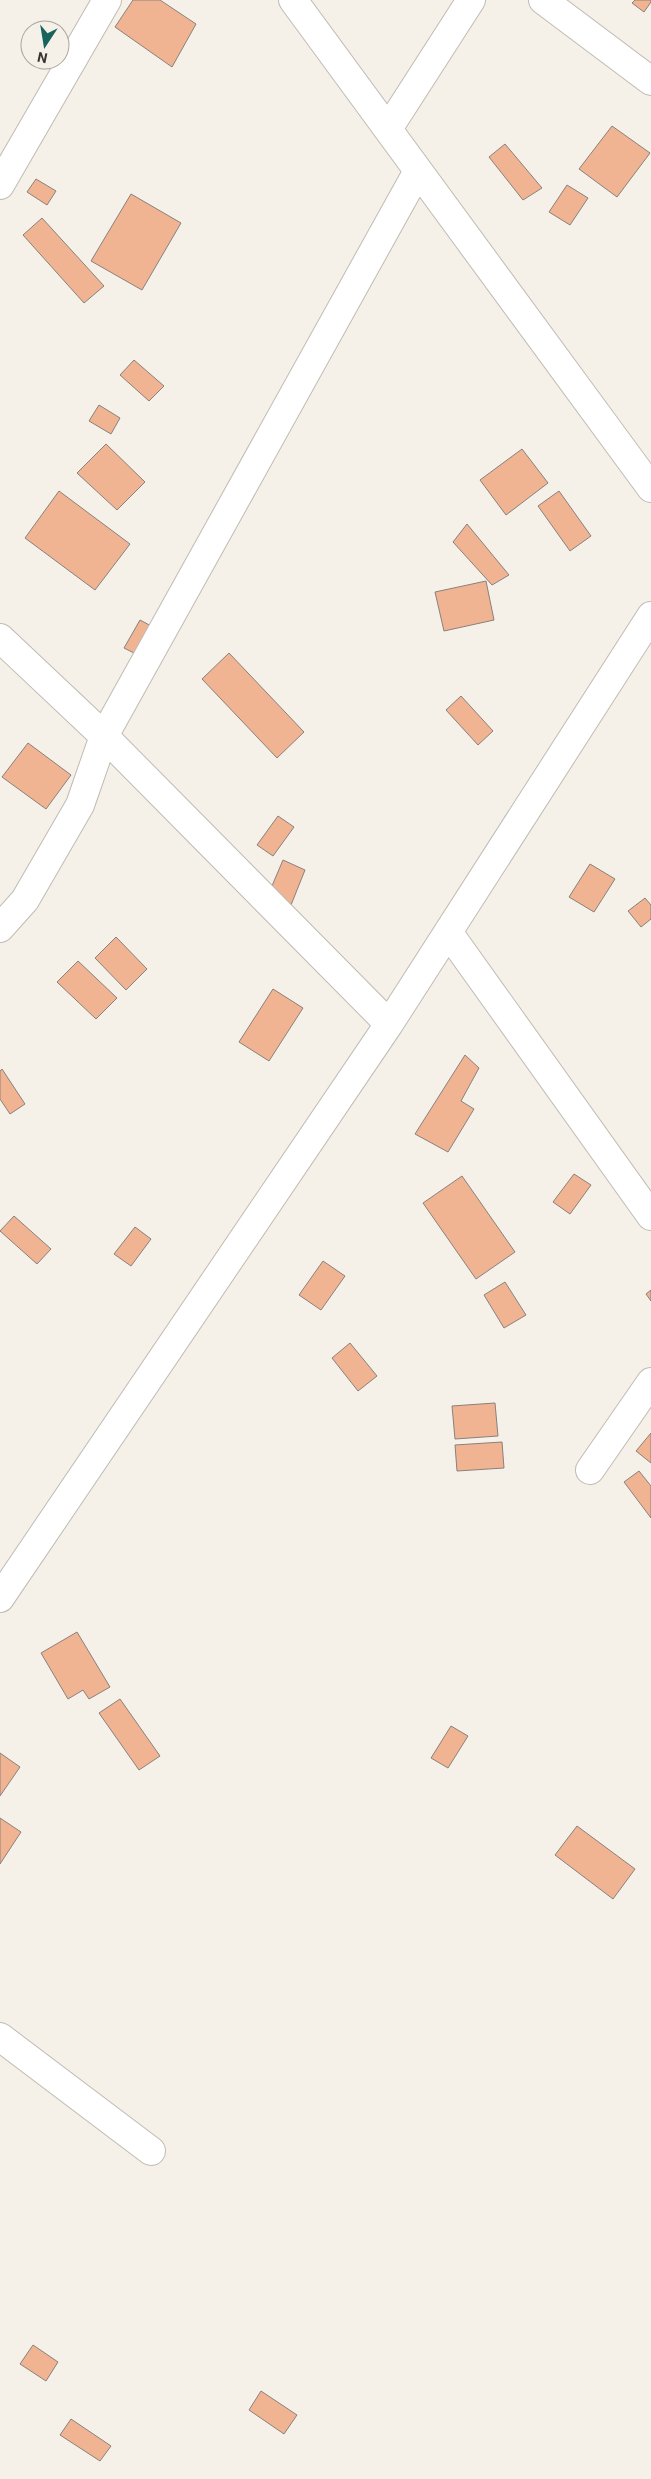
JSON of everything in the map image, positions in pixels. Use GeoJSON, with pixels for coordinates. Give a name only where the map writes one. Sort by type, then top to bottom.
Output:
{"type":"FeatureCollection","features":[{"type":"Feature","properties":{"kind":"street"},"geometry":{"type":"LineString","coordinates":[[0,185],[107,0]]}},
{"type":"Feature","properties":{"kind":"street"},"geometry":{"type":"LineString","coordinates":[[293,0],[651,488]]}},
{"type":"Feature","properties":{"kind":"street"},"geometry":{"type":"LineString","coordinates":[[388,129],[471,0]]}},
{"type":"Feature","properties":{"kind":"street"},"geometry":{"type":"LineString","coordinates":[[543,0],[651,81]]}},
{"type":"Feature","properties":{"kind":"street"},"geometry":{"type":"LineString","coordinates":[[0,928],[24,900],[80,805],[104,736],[418,171]]}},
{"type":"Feature","properties":{"kind":"street"},"geometry":{"type":"LineString","coordinates":[[0,1598],[388,1024],[651,616]]}},
{"type":"Feature","properties":{"kind":"street"},"geometry":{"type":"LineString","coordinates":[[0,638],[104,736],[388,1024]]}},
{"type":"Feature","properties":{"kind":"street"},"geometry":{"type":"LineString","coordinates":[[448,932],[651,1216]]}},
{"type":"Feature","properties":{"kind":"street"},"geometry":{"type":"LineString","coordinates":[[590,1470],[651,1382]]}},
{"type":"Feature","properties":{"kind":"street"},"geometry":{"type":"LineString","coordinates":[[0,2037],[151,2151]]}},
{"type":"Feature","properties":{"kind":"building"},"geometry":{"type":"Polygon","coordinates":[[[133,0],[160,0],[196,24],[172,67],[115,27],[133,0]]]}},
{"type":"Feature","properties":{"kind":"building"},"geometry":{"type":"Polygon","coordinates":[[[635,0],[651,0],[651,2],[644,12],[632,3],[635,0]]]}},
{"type":"Feature","properties":{"kind":"building"},"geometry":{"type":"Polygon","coordinates":[[[612,126],[650,153],[617,197],[579,169],[612,126]]]}},
{"type":"Feature","properties":{"kind":"building"},"geometry":{"type":"Polygon","coordinates":[[[505,144],[542,188],[523,200],[489,157],[505,144]]]}},
{"type":"Feature","properties":{"kind":"building"},"geometry":{"type":"Polygon","coordinates":[[[36,179],[56,191],[47,205],[27,192],[36,179]]]}},
{"type":"Feature","properties":{"kind":"building"},"geometry":{"type":"Polygon","coordinates":[[[567,185],[588,198],[570,225],[549,212],[567,185]]]}},
{"type":"Feature","properties":{"kind":"building"},"geometry":{"type":"Polygon","coordinates":[[[131,194],[181,223],[142,290],[91,261],[131,194]]]}},
{"type":"Feature","properties":{"kind":"building"},"geometry":{"type":"Polygon","coordinates":[[[42,218],[104,286],[84,303],[23,235],[42,218]]]}},
{"type":"Feature","properties":{"kind":"building"},"geometry":{"type":"Polygon","coordinates":[[[134,360],[164,386],[149,401],[120,375],[134,360]]]}},
{"type":"Feature","properties":{"kind":"building"},"geometry":{"type":"Polygon","coordinates":[[[99,405],[120,418],[111,434],[89,421],[99,405]]]}},
{"type":"Feature","properties":{"kind":"building"},"geometry":{"type":"Polygon","coordinates":[[[106,444],[145,482],[117,510],[77,473],[106,444]]]}},
{"type":"Feature","properties":{"kind":"building"},"geometry":{"type":"Polygon","coordinates":[[[522,449],[548,483],[506,515],[480,480],[522,449]]]}},
{"type":"Feature","properties":{"kind":"building"},"geometry":{"type":"Polygon","coordinates":[[[59,491],[130,544],[95,590],[25,538],[59,491]]]}},
{"type":"Feature","properties":{"kind":"building"},"geometry":{"type":"Polygon","coordinates":[[[559,491],[591,536],[570,551],[538,506],[559,491]]]}},
{"type":"Feature","properties":{"kind":"building"},"geometry":{"type":"Polygon","coordinates":[[[467,524],[509,575],[492,585],[453,542],[467,524]]]}},
{"type":"Feature","properties":{"kind":"building"},"geometry":{"type":"Polygon","coordinates":[[[486,581],[494,620],[444,631],[435,592],[486,581]]]}},
{"type":"Feature","properties":{"kind":"building"},"geometry":{"type":"Polygon","coordinates":[[[140,620],[153,627],[138,655],[124,648],[140,620]]]}},
{"type":"Feature","properties":{"kind":"building"},"geometry":{"type":"Polygon","coordinates":[[[229,653],[304,732],[277,758],[202,679],[229,653]]]}},
{"type":"Feature","properties":{"kind":"building"},"geometry":{"type":"Polygon","coordinates":[[[461,696],[493,731],[478,745],[446,710],[461,696]]]}},
{"type":"Feature","properties":{"kind":"building"},"geometry":{"type":"Polygon","coordinates":[[[28,743],[71,775],[46,809],[2,777],[28,743]]]}},
{"type":"Feature","properties":{"kind":"building"},"geometry":{"type":"Polygon","coordinates":[[[278,816],[294,827],[273,856],[257,845],[278,816]]]}},
{"type":"Feature","properties":{"kind":"building"},"geometry":{"type":"Polygon","coordinates":[[[283,860],[305,870],[289,910],[266,900],[283,860]]]}},
{"type":"Feature","properties":{"kind":"building"},"geometry":{"type":"Polygon","coordinates":[[[590,864],[615,879],[594,912],[569,897],[590,864]]]}},
{"type":"Feature","properties":{"kind":"building"},"geometry":{"type":"Polygon","coordinates":[[[645,898],[651,905],[651,919],[641,927],[628,911],[645,898]]]}},
{"type":"Feature","properties":{"kind":"building"},"geometry":{"type":"Polygon","coordinates":[[[116,937],[147,969],[126,990],[95,958],[116,937]]]}},
{"type":"Feature","properties":{"kind":"building"},"geometry":{"type":"Polygon","coordinates":[[[78,961],[117,998],[96,1019],[57,982],[78,961]]]}},
{"type":"Feature","properties":{"kind":"building"},"geometry":{"type":"Polygon","coordinates":[[[273,989],[303,1008],[269,1061],[239,1042],[273,989]]]}},
{"type":"Feature","properties":{"kind":"building"},"geometry":{"type":"Polygon","coordinates":[[[465,1055],[479,1068],[461,1101],[474,1109],[448,1152],[415,1134],[465,1055]]]}},
{"type":"Feature","properties":{"kind":"building"},"geometry":{"type":"Polygon","coordinates":[[[2,1069],[25,1104],[10,1114],[0,1099],[0,1071],[2,1069]]]}},
{"type":"Feature","properties":{"kind":"building"},"geometry":{"type":"Polygon","coordinates":[[[574,1174],[591,1185],[570,1214],[553,1202],[574,1174]]]}},
{"type":"Feature","properties":{"kind":"building"},"geometry":{"type":"Polygon","coordinates":[[[462,1176],[515,1252],[476,1279],[423,1203],[462,1176]]]}},
{"type":"Feature","properties":{"kind":"building"},"geometry":{"type":"Polygon","coordinates":[[[14,1216],[51,1249],[37,1264],[0,1231],[14,1216]]]}},
{"type":"Feature","properties":{"kind":"building"},"geometry":{"type":"Polygon","coordinates":[[[135,1227],[151,1239],[131,1266],[114,1254],[135,1227]]]}},
{"type":"Feature","properties":{"kind":"building"},"geometry":{"type":"Polygon","coordinates":[[[323,1261],[345,1276],[321,1310],[299,1295],[323,1261]]]}},
{"type":"Feature","properties":{"kind":"building"},"geometry":{"type":"Polygon","coordinates":[[[505,1282],[526,1315],[504,1328],[484,1295],[505,1282]]]}},
{"type":"Feature","properties":{"kind":"building"},"geometry":{"type":"Polygon","coordinates":[[[651,1290],[651,1301],[646,1294],[651,1290]]]}},
{"type":"Feature","properties":{"kind":"building"},"geometry":{"type":"Polygon","coordinates":[[[350,1343],[377,1376],[358,1391],[332,1358],[350,1343]]]}},
{"type":"Feature","properties":{"kind":"building"},"geometry":{"type":"Polygon","coordinates":[[[495,1403],[498,1436],[455,1439],[452,1406],[495,1403]]]}},
{"type":"Feature","properties":{"kind":"building"},"geometry":{"type":"Polygon","coordinates":[[[651,1433],[651,1463],[636,1451],[651,1433]]]}},
{"type":"Feature","properties":{"kind":"building"},"geometry":{"type":"Polygon","coordinates":[[[502,1442],[504,1468],[457,1471],[455,1445],[502,1442]]]}},
{"type":"Feature","properties":{"kind":"building"},"geometry":{"type":"Polygon","coordinates":[[[639,1471],[651,1486],[651,1518],[624,1482],[639,1471]]]}},
{"type":"Feature","properties":{"kind":"building"},"geometry":{"type":"Polygon","coordinates":[[[77,1632],[110,1687],[89,1699],[83,1690],[68,1699],[41,1653],[77,1632]]]}},
{"type":"Feature","properties":{"kind":"building"},"geometry":{"type":"Polygon","coordinates":[[[120,1699],[160,1756],[139,1770],[99,1713],[120,1699]]]}},
{"type":"Feature","properties":{"kind":"building"},"geometry":{"type":"Polygon","coordinates":[[[451,1726],[468,1736],[448,1768],[431,1758],[451,1726]]]}},
{"type":"Feature","properties":{"kind":"building"},"geometry":{"type":"Polygon","coordinates":[[[0,1753],[20,1767],[0,1796],[0,1753]]]}},
{"type":"Feature","properties":{"kind":"building"},"geometry":{"type":"Polygon","coordinates":[[[0,1818],[21,1832],[0,1864],[0,1818]]]}},
{"type":"Feature","properties":{"kind":"building"},"geometry":{"type":"Polygon","coordinates":[[[577,1826],[635,1869],[613,1899],[555,1855],[577,1826]]]}},
{"type":"Feature","properties":{"kind":"building"},"geometry":{"type":"Polygon","coordinates":[[[33,2345],[58,2362],[46,2381],[20,2364],[33,2345]]]}},
{"type":"Feature","properties":{"kind":"building"},"geometry":{"type":"Polygon","coordinates":[[[261,2391],[297,2415],[284,2434],[249,2410],[261,2391]]]}},
{"type":"Feature","properties":{"kind":"building"},"geometry":{"type":"Polygon","coordinates":[[[71,2419],[111,2446],[100,2461],[60,2435],[71,2419]]]}}]}
